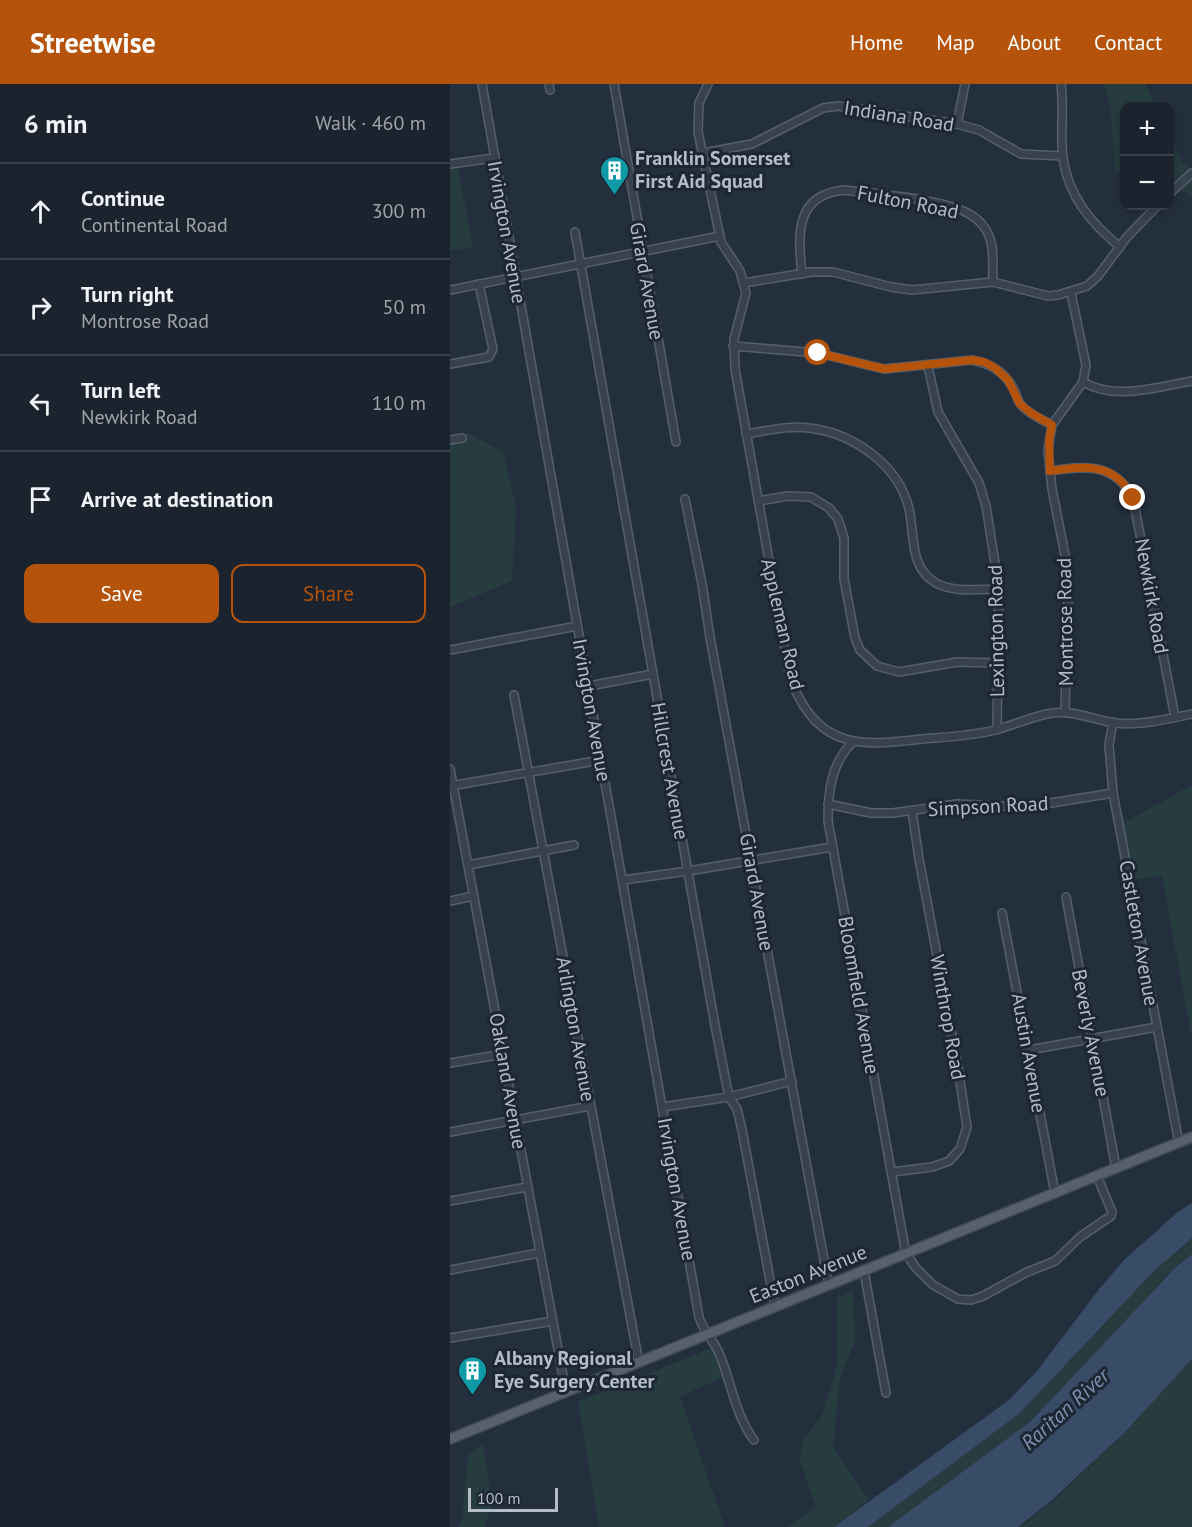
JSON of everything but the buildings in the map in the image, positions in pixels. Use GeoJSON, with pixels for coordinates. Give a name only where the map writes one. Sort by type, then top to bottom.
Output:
{"type":"FeatureCollection","features":[{"type":"Feature","properties":{"kind":"main road","name":"Easton Avenue"},"geometry":{"type":"LineString","coordinates":[[450,1439],[1192,1138]]}},
{"type":"Feature","properties":{"kind":"street","name":"Irvington Avenue"},"geometry":{"type":"LineString","coordinates":[[482,84],[699,1317],[719,1353],[745,1424],[754,1440]]}},
{"type":"Feature","properties":{"kind":"street","name":"Girard Avenue"},"geometry":{"type":"LineString","coordinates":[[614,84],[676,442]]}},
{"type":"Feature","properties":{"kind":"street"},"geometry":{"type":"LineString","coordinates":[[708,84],[699,104],[698,132],[720,236],[740,271],[744,283],[802,274],[833,272],[912,290],[993,282],[1048,296],[1071,293],[1098,276],[1153,210]]}},
{"type":"Feature","properties":{"kind":"street"},"geometry":{"type":"LineString","coordinates":[[957,124],[965,84]]}},
{"type":"Feature","properties":{"kind":"street"},"geometry":{"type":"LineString","coordinates":[[1061,84],[1063,156],[1073,191],[1079,204],[1099,230],[1120,247]]}},
{"type":"Feature","properties":{"kind":"street","name":"Indiana Road"},"geometry":{"type":"LineString","coordinates":[[703,153],[752,144],[801,118],[830,106],[957,124],[979,130],[1021,154],[1063,156]]}},
{"type":"Feature","properties":{"kind":"street"},"geometry":{"type":"LineString","coordinates":[[450,164],[494,158]]}},
{"type":"Feature","properties":{"kind":"street"},"geometry":{"type":"LineString","coordinates":[[1174,190],[1192,174]]}},
{"type":"Feature","properties":{"kind":"street","name":"Fulton Road"},"geometry":{"type":"LineString","coordinates":[[802,274],[798,242],[802,218],[812,204],[822,196],[837,190],[845,190],[939,204],[972,215],[981,223],[991,239],[993,282]]}},
{"type":"Feature","properties":{"kind":"street","name":"Hillcrest Avenue"},"geometry":{"type":"LineString","coordinates":[[575,232],[579,265],[729,1097],[737,1109],[742,1130],[775,1307]]}},
{"type":"Feature","properties":{"kind":"street"},"geometry":{"type":"LineString","coordinates":[[450,290],[720,236]]}},
{"type":"Feature","properties":{"kind":"street","name":"Appleman Road"},"geometry":{"type":"LineString","coordinates":[[744,283],[745,299],[733,346],[735,369],[792,684],[814,719],[827,731],[853,742],[892,743],[997,730],[1050,714],[1065,712],[1113,722],[1148,722],[1192,714]]}},
{"type":"Feature","properties":{"kind":"street"},"geometry":{"type":"LineString","coordinates":[[450,364],[489,357],[492,353],[493,348],[479,284]]}},
{"type":"Feature","properties":{"kind":"street"},"geometry":{"type":"LineString","coordinates":[[733,346],[818,353],[884,369],[972,360],[990,364],[1008,380],[1020,404],[1052,425],[1083,382],[1086,365],[1071,293]]}},
{"type":"Feature","properties":{"kind":"street","name":"Lexington Road"},"geometry":{"type":"LineString","coordinates":[[928,366],[938,412],[979,483],[986,506],[999,589],[997,730]]}},
{"type":"Feature","properties":{"kind":"street"},"geometry":{"type":"LineString","coordinates":[[1083,382],[1104,391],[1118,393],[1192,381]]}},
{"type":"Feature","properties":{"kind":"street","name":"Montrose Road"},"geometry":{"type":"LineString","coordinates":[[1052,425],[1049,440],[1050,471],[1065,555],[1068,596],[1065,712]]}},
{"type":"Feature","properties":{"kind":"street"},"geometry":{"type":"LineString","coordinates":[[746,434],[808,428],[829,431],[860,445],[888,468],[895,478],[909,512],[916,558],[927,576],[939,584],[954,589],[999,589]]}},
{"type":"Feature","properties":{"kind":"street"},"geometry":{"type":"LineString","coordinates":[[450,440],[462,438]]}},
{"type":"Feature","properties":{"kind":"street","name":"Newkirk Road"},"geometry":{"type":"LineString","coordinates":[[1050,471],[1081,467],[1102,470],[1125,486],[1133,498],[1175,717]]}},
{"type":"Feature","properties":{"kind":"street"},"geometry":{"type":"LineString","coordinates":[[758,501],[788,495],[811,497],[829,508],[838,519],[844,538],[844,579],[855,639],[860,650],[878,666],[899,672],[957,662],[997,663]]}},
{"type":"Feature","properties":{"kind":"street","name":"Girard Avenue"},"geometry":{"type":"LineString","coordinates":[[685,499],[806,1167],[830,1286]]}},
{"type":"Feature","properties":{"kind":"street"},"geometry":{"type":"LineString","coordinates":[[450,650],[577,626]]}},
{"type":"Feature","properties":{"kind":"street"},"geometry":{"type":"LineString","coordinates":[[589,686],[653,674]]}},
{"type":"Feature","properties":{"kind":"street","name":"Arlington Avenue"},"geometry":{"type":"LineString","coordinates":[[514,695],[639,1363]]}},
{"type":"Feature","properties":{"kind":"street","name":"Castleton Avenue"},"geometry":{"type":"LineString","coordinates":[[1113,722],[1109,744],[1113,793],[1179,1143]]}},
{"type":"Feature","properties":{"kind":"street","name":"Bloomfield Avenue"},"geometry":{"type":"LineString","coordinates":[[853,742],[844,750],[837,762],[829,790],[832,847],[906,1254]]}},
{"type":"Feature","properties":{"kind":"street"},"geometry":{"type":"LineString","coordinates":[[451,786],[601,760]]}},
{"type":"Feature","properties":{"kind":"street","name":"Oakland Avenue"},"geometry":{"type":"LineString","coordinates":[[450,769],[451,786],[468,865],[566,1392]]}},
{"type":"Feature","properties":{"kind":"street","name":"Simpson Road"},"geometry":{"type":"LineString","coordinates":[[828,804],[870,813],[912,811],[957,804],[1026,807],[1113,793]]}},
{"type":"Feature","properties":{"kind":"street","name":"Winthrop Road"},"geometry":{"type":"LineString","coordinates":[[892,1172],[932,1167],[949,1161],[960,1149],[967,1127],[957,1062],[918,859],[912,811]]}},
{"type":"Feature","properties":{"kind":"street"},"geometry":{"type":"LineString","coordinates":[[468,865],[574,845]]}},
{"type":"Feature","properties":{"kind":"street"},"geometry":{"type":"LineString","coordinates":[[623,880],[832,847]]}},
{"type":"Feature","properties":{"kind":"street"},"geometry":{"type":"LineString","coordinates":[[450,901],[473,896]]}},
{"type":"Feature","properties":{"kind":"street","name":"Beverly Avenue"},"geometry":{"type":"LineString","coordinates":[[1066,897],[1116,1168]]}},
{"type":"Feature","properties":{"kind":"street","name":"Austin Avenue"},"geometry":{"type":"LineString","coordinates":[[1002,913],[1055,1193]]}},
{"type":"Feature","properties":{"kind":"street"},"geometry":{"type":"LineString","coordinates":[[1029,1050],[1157,1027]]}},
{"type":"Feature","properties":{"kind":"street"},"geometry":{"type":"LineString","coordinates":[[450,1063],[503,1054]]}},
{"type":"Feature","properties":{"kind":"street"},"geometry":{"type":"LineString","coordinates":[[662,1107],[729,1097],[792,1081]]}},
{"type":"Feature","properties":{"kind":"street"},"geometry":{"type":"LineString","coordinates":[[450,1132],[590,1106]]}},
{"type":"Feature","properties":{"kind":"street"},"geometry":{"type":"LineString","coordinates":[[906,1254],[916,1268],[945,1293],[958,1299],[976,1299],[1025,1273],[1055,1261],[1080,1237],[1111,1216],[1112,1212],[1097,1176]]}},
{"type":"Feature","properties":{"kind":"street"},"geometry":{"type":"LineString","coordinates":[[450,1201],[527,1187]]}},
{"type":"Feature","properties":{"kind":"street"},"geometry":{"type":"LineString","coordinates":[[450,1270],[539,1253]]}},
{"type":"Feature","properties":{"kind":"street"},"geometry":{"type":"LineString","coordinates":[[864,1271],[886,1393]]}},
{"type":"Feature","properties":{"kind":"street"},"geometry":{"type":"LineString","coordinates":[[450,1338],[554,1321]]}},
{"type":"Feature","properties":{"kind":"green space"},"geometry":{"type":"Polygon","coordinates":[[[1104,84],[1145,84],[1154,102],[1120,102],[1120,173],[1115,172],[1111,111],[1104,84]]]}},
{"type":"Feature","properties":{"kind":"green space"},"geometry":{"type":"Polygon","coordinates":[[[1174,145],[1182,162],[1192,169],[1192,197],[1174,188],[1174,145]]]}},
{"type":"Feature","properties":{"kind":"green space"},"geometry":{"type":"Polygon","coordinates":[[[456,158],[473,247],[450,251],[450,159],[456,158]]]}},
{"type":"Feature","properties":{"kind":"green space"},"geometry":{"type":"Polygon","coordinates":[[[468,433],[503,452],[516,509],[512,581],[450,607],[450,437],[468,433]]]}},
{"type":"Feature","properties":{"kind":"green space"},"geometry":{"type":"Polygon","coordinates":[[[1192,785],[1191,1033],[1162,876],[1130,880],[1120,825],[1192,785]]]}},
{"type":"Feature","properties":{"kind":"green space"},"geometry":{"type":"Polygon","coordinates":[[[1192,1238],[1192,1254],[1175,1268],[1030,1422],[888,1527],[868,1527],[1020,1413],[1154,1271],[1192,1238]]]}},
{"type":"Feature","properties":{"kind":"green space"},"geometry":{"type":"Polygon","coordinates":[[[853,1291],[855,1341],[840,1378],[833,1447],[869,1500],[834,1527],[788,1527],[816,1506],[799,1460],[803,1440],[822,1416],[837,1366],[837,1298],[853,1291]]]}},
{"type":"Feature","properties":{"kind":"green space"},"geometry":{"type":"Polygon","coordinates":[[[714,1347],[724,1377],[680,1397],[725,1527],[599,1527],[578,1402],[714,1347]]]}},
{"type":"Feature","properties":{"kind":"green space"},"geometry":{"type":"Polygon","coordinates":[[[1192,1359],[1192,1527],[1020,1527],[1056,1499],[1125,1432],[1192,1359]]]}},
{"type":"Feature","properties":{"kind":"green space"},"geometry":{"type":"Polygon","coordinates":[[[483,1443],[492,1504],[484,1527],[458,1527],[462,1521],[468,1455],[483,1443]]]}},
{"type":"Feature","properties":{"kind":"water"},"geometry":{"type":"Polygon","coordinates":[[[1192,1203],[1192,1238],[1154,1271],[1020,1413],[868,1527],[834,1527],[1009,1400],[1037,1371],[1124,1260],[1178,1212],[1192,1203]]]}},
{"type":"Feature","properties":{"kind":"water","name":"Raritan River"},"geometry":{"type":"Polygon","coordinates":[[[1192,1254],[1192,1359],[1125,1432],[1051,1501],[1018,1527],[888,1527],[1030,1422],[1175,1268],[1192,1254]]]}},
{"type":"Feature","properties":{"kind":"place","name":"Franklin Somerset First Aid Squad"},"geometry":{"type":"Point","coordinates":[614,196]}},
{"type":"Feature","properties":{"kind":"place","name":"Albany Regional Eye Surgery Center"},"geometry":{"type":"Point","coordinates":[473,1396]}},
{"type":"Feature","properties":{"kind":"route"},"geometry":{"type":"LineString","coordinates":[[818,353],[884,369],[972,360],[990,364],[1012,385],[1020,404],[1052,425],[1048,450],[1050,471],[1081,467],[1102,470],[1125,486],[1133,498]]}}]}
